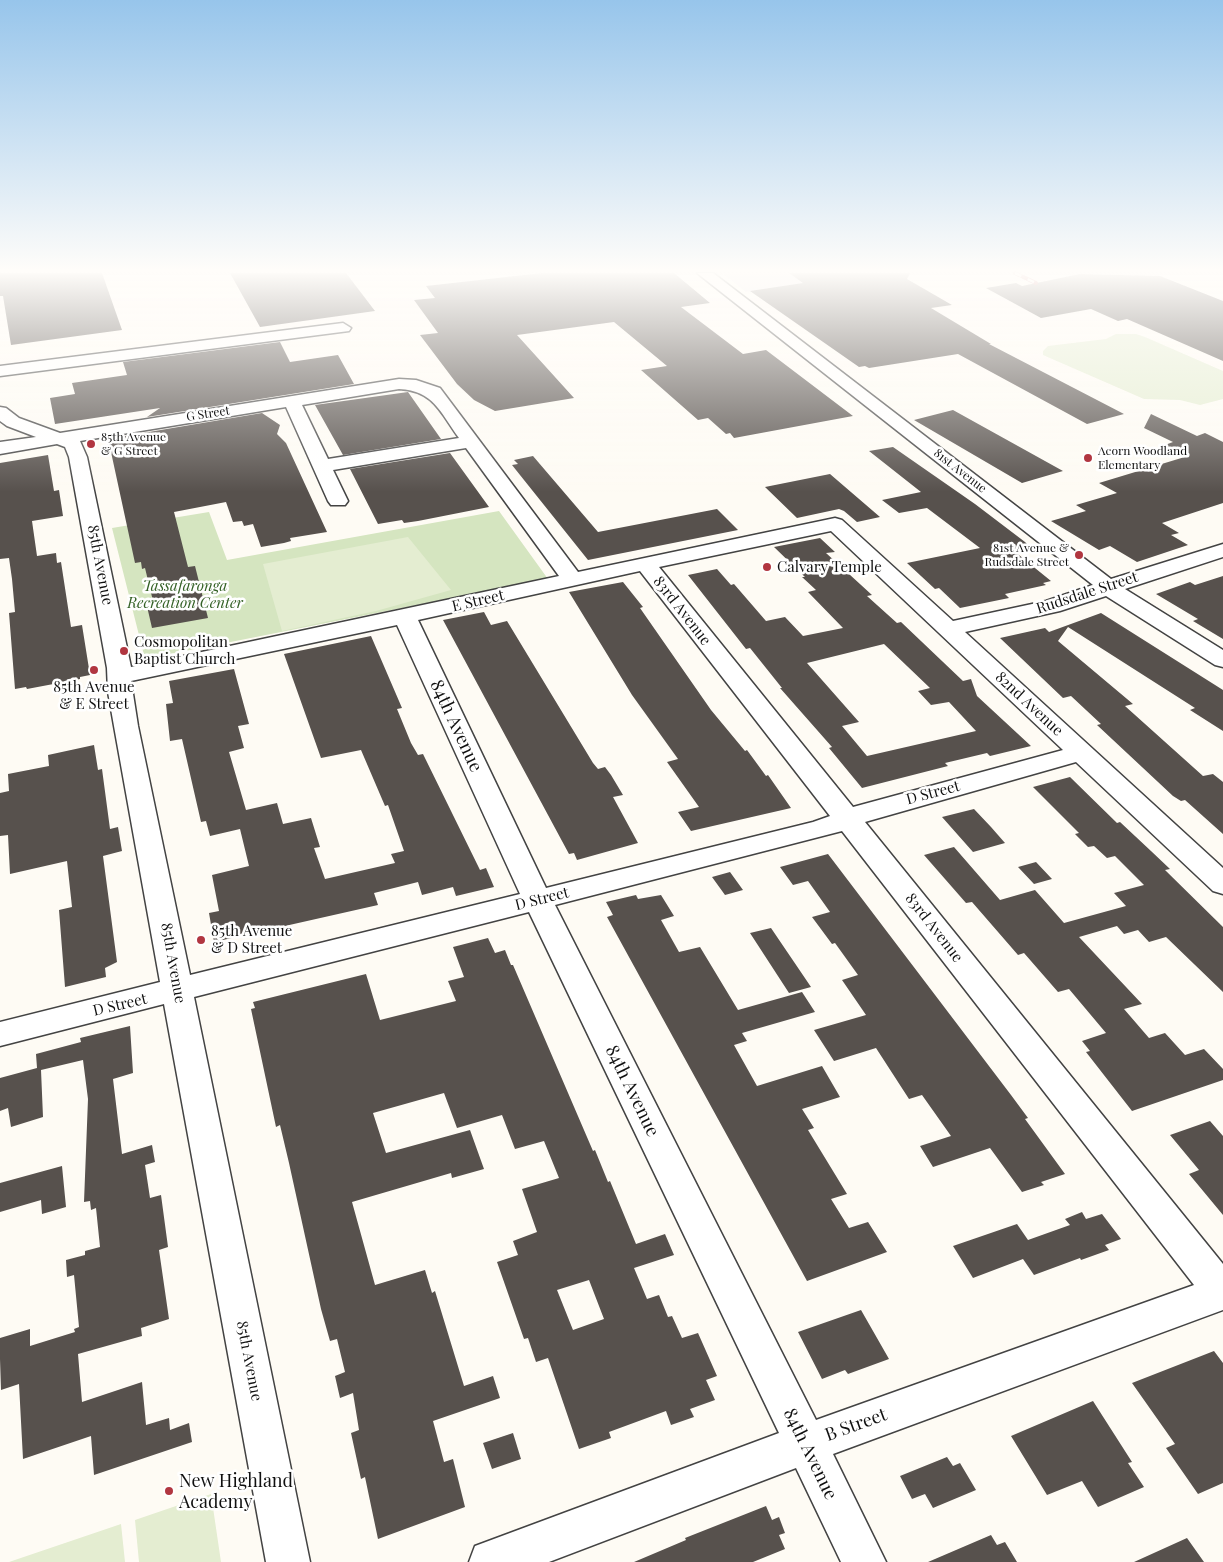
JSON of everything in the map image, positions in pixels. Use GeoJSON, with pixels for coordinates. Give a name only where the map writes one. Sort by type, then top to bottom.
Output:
{"type":"FeatureCollection","features":[{"type":"Feature","properties":{"kind":"street"},"geometry":{"type":"LineString","coordinates":[[0,371],[200,346]]}},
{"type":"Feature","properties":{"kind":"street","name":"81st Avenue"},"geometry":{"type":"LineString","coordinates":[[798,346],[1089,570],[1107,587],[1223,660]]}},
{"type":"Feature","properties":{"kind":"street","name":"G Street"},"geometry":{"type":"LineString","coordinates":[[1,443],[60,438],[399,384],[416,385],[434,392],[471,442]]}},
{"type":"Feature","properties":{"kind":"street"},"geometry":{"type":"LineString","coordinates":[[291,400],[338,501]]}},
{"type":"Feature","properties":{"kind":"street","name":"85th Avenue"},"geometry":{"type":"LineString","coordinates":[[0,412],[13,422],[73,444],[78,457],[120,676],[122,701],[288,1562]]}},
{"type":"Feature","properties":{"kind":"street"},"geometry":{"type":"LineString","coordinates":[[322,466],[471,442],[572,579]]}},
{"type":"Feature","properties":{"kind":"street","name":"E Street"},"geometry":{"type":"LineString","coordinates":[[120,676],[405,617],[645,563],[835,524]]}},
{"type":"Feature","properties":{"kind":"street","name":"82nd Avenue"},"geometry":{"type":"LineString","coordinates":[[835,524],[1223,884]]}},
{"type":"Feature","properties":{"kind":"street","name":"Rudsdale Street"},"geometry":{"type":"LineString","coordinates":[[950,629],[1052,606],[1223,550]]}},
{"type":"Feature","properties":{"kind":"street","name":"83rd Avenue"},"geometry":{"type":"LineString","coordinates":[[645,563],[1223,1292]]}},
{"type":"Feature","properties":{"kind":"street","name":"84th Avenue"},"geometry":{"type":"LineString","coordinates":[[405,617],[538,900],[804,1444],[864,1562]]}},
{"type":"Feature","properties":{"kind":"street","name":"D Street"},"geometry":{"type":"LineString","coordinates":[[0,1034],[821,829],[874,809],[1081,753]]}},
{"type":"Feature","properties":{"kind":"street","name":"B Street"},"geometry":{"type":"LineString","coordinates":[[491,1562],[804,1444],[1223,1292]]}},
{"type":"Feature","properties":{"kind":"green space"},"geometry":{"type":"Polygon","coordinates":[[[1048,346],[1165,346],[1223,371],[1223,399],[1200,405],[1180,400],[1144,399],[1043,355],[1043,351],[1048,346]]]}},
{"type":"Feature","properties":{"kind":"green space","name":"Tassafaronga Recreation Center"},"geometry":{"type":"Polygon","coordinates":[[[499,511],[548,579],[145,659],[112,528],[209,512],[227,560],[499,511]]]}},
{"type":"Feature","properties":{"kind":"green space"},"geometry":{"type":"Polygon","coordinates":[[[408,537],[451,590],[376,611],[282,631],[263,564],[408,537]]]}},
{"type":"Feature","properties":{"kind":"green space"},"geometry":{"type":"Polygon","coordinates":[[[211,1494],[221,1562],[139,1562],[135,1520],[211,1494]]]}},
{"type":"Feature","properties":{"kind":"green space"},"geometry":{"type":"Polygon","coordinates":[[[121,1524],[125,1562],[9,1562],[121,1524]]]}},
{"type":"Feature","properties":{"kind":"building"},"geometry":{"type":"Polygon","coordinates":[[[249,346],[282,346],[290,362],[338,355],[354,384],[147,417],[160,408],[55,424],[50,398],[75,394],[72,383],[127,375],[123,362],[249,346]]]}},
{"type":"Feature","properties":{"kind":"building"},"geometry":{"type":"Polygon","coordinates":[[[428,346],[527,346],[574,398],[495,411],[474,400],[457,384],[428,346]]]}},
{"type":"Feature","properties":{"kind":"building"},"geometry":{"type":"Polygon","coordinates":[[[643,346],[732,346],[743,354],[766,350],[853,416],[734,438],[730,433],[726,434],[708,418],[698,420],[641,370],[667,366],[643,346]]]}},
{"type":"Feature","properties":{"kind":"building"},"geometry":{"type":"Polygon","coordinates":[[[829,346],[993,346],[1124,414],[1087,424],[958,354],[869,368],[865,366],[859,367],[829,346]]]}},
{"type":"Feature","properties":{"kind":"building"},"geometry":{"type":"Polygon","coordinates":[[[1188,346],[1223,346],[1223,361],[1188,346]]]}},
{"type":"Feature","properties":{"kind":"building"},"geometry":{"type":"Polygon","coordinates":[[[408,392],[441,439],[343,455],[315,405],[408,392]]]}},
{"type":"Feature","properties":{"kind":"building"},"geometry":{"type":"Polygon","coordinates":[[[953,410],[1063,471],[1022,483],[914,420],[953,410]]]}},
{"type":"Feature","properties":{"kind":"building"},"geometry":{"type":"Polygon","coordinates":[[[262,413],[280,425],[277,434],[286,443],[327,532],[290,538],[291,541],[261,547],[253,524],[244,526],[242,521],[233,522],[226,502],[174,512],[188,567],[195,566],[208,618],[152,628],[146,602],[153,601],[145,568],[142,569],[141,562],[135,563],[111,452],[107,444],[119,437],[262,413]]]}},
{"type":"Feature","properties":{"kind":"building"},"geometry":{"type":"Polygon","coordinates":[[[1151,414],[1197,436],[1205,433],[1223,442],[1223,503],[1162,523],[1179,533],[1171,535],[1188,545],[1137,562],[1110,546],[1099,550],[1051,521],[1086,511],[1076,505],[1117,493],[1099,483],[1188,456],[1165,445],[1173,442],[1144,428],[1151,414]]]}},
{"type":"Feature","properties":{"kind":"building"},"geometry":{"type":"Polygon","coordinates":[[[893,447],[975,504],[1025,542],[1030,547],[1014,551],[1051,581],[1043,583],[1046,585],[1005,594],[1009,598],[960,608],[939,588],[935,589],[907,563],[980,548],[927,508],[899,513],[882,500],[921,492],[869,451],[893,447]]]}},
{"type":"Feature","properties":{"kind":"building"},"geometry":{"type":"Polygon","coordinates":[[[450,453],[489,507],[418,521],[404,523],[402,520],[378,524],[350,469],[450,453]]]}},
{"type":"Feature","properties":{"kind":"building"},"geometry":{"type":"Polygon","coordinates":[[[48,455],[54,491],[59,490],[63,516],[32,521],[37,556],[56,553],[57,563],[61,562],[71,627],[82,625],[90,675],[80,677],[80,679],[27,689],[26,687],[15,689],[9,613],[15,612],[12,579],[9,558],[0,559],[0,463],[48,455]]]}},
{"type":"Feature","properties":{"kind":"building"},"geometry":{"type":"Polygon","coordinates":[[[533,456],[598,532],[717,509],[738,530],[588,560],[512,465],[518,464],[514,460],[533,456]]]}},
{"type":"Feature","properties":{"kind":"building"},"geometry":{"type":"Polygon","coordinates":[[[830,474],[880,517],[857,522],[839,509],[797,518],[765,487],[830,474]]]}},
{"type":"Feature","properties":{"kind":"building"},"geometry":{"type":"Polygon","coordinates":[[[820,538],[835,552],[826,553],[872,595],[867,596],[897,623],[901,622],[963,681],[971,679],[977,696],[1031,746],[990,756],[987,753],[945,763],[948,766],[862,788],[829,748],[832,747],[780,688],[782,688],[750,648],[746,649],[688,575],[717,569],[731,585],[734,584],[766,621],[785,617],[803,636],[843,628],[808,592],[816,590],[802,577],[805,577],[774,547],[820,538]],[[884,644],[807,663],[859,722],[842,726],[867,756],[976,731],[949,702],[931,705],[918,691],[930,688],[884,644]]]}},
{"type":"Feature","properties":{"kind":"building"},"geometry":{"type":"Polygon","coordinates":[[[1223,576],[1223,639],[1193,621],[1198,619],[1156,594],[1190,582],[1195,585],[1223,576]]]}},
{"type":"Feature","properties":{"kind":"building"},"geometry":{"type":"Polygon","coordinates":[[[623,582],[643,607],[640,608],[711,710],[745,751],[747,750],[766,776],[768,775],[791,808],[691,831],[678,812],[699,807],[667,762],[678,759],[632,695],[569,592],[623,582]]]}},
{"type":"Feature","properties":{"kind":"building"},"geometry":{"type":"Polygon","coordinates":[[[484,612],[491,625],[507,621],[593,763],[598,769],[605,767],[611,775],[623,795],[613,797],[638,843],[577,860],[574,853],[569,854],[443,620],[484,612]]]}},
{"type":"Feature","properties":{"kind":"building"},"geometry":{"type":"Polygon","coordinates":[[[1101,613],[1223,690],[1223,731],[1190,710],[1195,708],[1068,627],[1058,641],[1133,704],[1125,706],[1203,776],[1213,774],[1223,782],[1223,834],[1185,800],[1181,801],[1173,796],[1097,725],[1101,724],[1071,696],[1063,698],[1000,638],[1045,628],[1049,632],[1101,613]]]}},
{"type":"Feature","properties":{"kind":"building"},"geometry":{"type":"Polygon","coordinates":[[[371,636],[402,708],[397,709],[411,743],[418,755],[423,754],[480,870],[486,868],[494,887],[456,896],[453,887],[422,895],[418,882],[374,893],[378,905],[214,942],[209,913],[219,911],[212,875],[249,866],[240,829],[210,836],[206,821],[201,822],[182,739],[170,741],[166,704],[173,703],[169,681],[234,669],[249,724],[238,726],[244,748],[229,752],[246,810],[277,803],[283,824],[311,818],[320,847],[314,848],[325,879],[395,863],[391,854],[404,851],[388,805],[385,806],[361,750],[321,758],[284,654],[371,636]]]}},
{"type":"Feature","properties":{"kind":"building"},"geometry":{"type":"Polygon","coordinates":[[[94,745],[98,770],[102,769],[110,829],[118,827],[122,851],[103,856],[117,962],[105,968],[106,977],[65,987],[59,910],[72,907],[67,861],[10,874],[8,835],[0,836],[0,793],[9,791],[8,774],[49,766],[48,755],[94,745]]]}},
{"type":"Feature","properties":{"kind":"building"},"geometry":{"type":"Polygon","coordinates":[[[1070,777],[1117,823],[1120,822],[1170,869],[1165,870],[1223,927],[1223,992],[1166,937],[1149,942],[1138,930],[1124,934],[1117,926],[1079,937],[1142,1004],[1124,1009],[1149,1038],[1165,1033],[1185,1055],[1204,1049],[1223,1069],[1223,1080],[1132,1111],[1086,1052],[1090,1051],[1082,1041],[1106,1033],[1069,989],[1058,992],[1024,953],[1018,955],[972,902],[966,903],[924,855],[954,847],[1000,900],[1035,890],[1064,923],[1126,906],[1114,893],[1144,885],[1115,856],[1107,858],[1094,846],[1088,847],[1075,834],[1079,833],[1033,787],[1070,777]]]}},
{"type":"Feature","properties":{"kind":"building"},"geometry":{"type":"Polygon","coordinates":[[[974,809],[1005,843],[973,852],[942,817],[974,809]]]}},
{"type":"Feature","properties":{"kind":"building"},"geometry":{"type":"Polygon","coordinates":[[[828,854],[1011,1095],[1028,1118],[1025,1119],[1065,1174],[1041,1182],[1044,1185],[1022,1192],[990,1148],[933,1167],[920,1146],[951,1136],[922,1095],[909,1099],[876,1048],[834,1061],[814,1030],[866,1015],[842,980],[858,975],[835,943],[832,944],[812,917],[830,912],[808,881],[793,885],[780,867],[828,854]]]}},
{"type":"Feature","properties":{"kind":"building"},"geometry":{"type":"Polygon","coordinates":[[[1036,862],[1052,879],[1034,884],[1018,867],[1036,862]]]}},
{"type":"Feature","properties":{"kind":"building"},"geometry":{"type":"Polygon","coordinates":[[[730,872],[743,890],[725,895],[712,877],[730,872]]]}},
{"type":"Feature","properties":{"kind":"building"},"geometry":{"type":"Polygon","coordinates":[[[636,895],[638,899],[661,895],[674,916],[661,920],[679,952],[700,947],[738,1010],[802,992],[815,1012],[742,1033],[747,1041],[734,1045],[757,1086],[822,1066],[840,1097],[802,1109],[814,1128],[808,1130],[847,1194],[831,1199],[849,1228],[868,1222],[887,1252],[807,1281],[607,917],[613,915],[606,902],[636,895]]]}},
{"type":"Feature","properties":{"kind":"building"},"geometry":{"type":"Polygon","coordinates":[[[771,928],[811,987],[789,993],[750,933],[771,928]]]}},
{"type":"Feature","properties":{"kind":"building"},"geometry":{"type":"Polygon","coordinates":[[[488,938],[495,953],[505,950],[593,1151],[595,1150],[608,1182],[610,1181],[636,1244],[665,1234],[674,1255],[634,1268],[647,1299],[659,1295],[668,1317],[672,1316],[682,1338],[698,1333],[717,1376],[706,1380],[715,1400],[690,1409],[694,1417],[671,1425],[666,1411],[609,1432],[611,1438],[579,1449],[548,1358],[536,1362],[528,1338],[524,1339],[497,1262],[518,1255],[513,1241],[537,1232],[522,1189],[559,1178],[544,1141],[515,1149],[502,1115],[457,1128],[444,1093],[373,1113],[386,1153],[470,1130],[484,1169],[452,1178],[451,1173],[352,1202],[375,1285],[425,1270],[432,1293],[435,1291],[464,1386],[493,1376],[500,1398],[433,1421],[444,1462],[453,1459],[465,1507],[378,1539],[365,1477],[361,1479],[351,1433],[359,1430],[353,1393],[340,1398],[335,1376],[345,1372],[337,1339],[330,1341],[321,1309],[280,1125],[276,1127],[251,1009],[255,1008],[253,1002],[366,974],[380,1020],[456,1001],[448,981],[464,977],[453,947],[488,938]],[[589,1280],[557,1290],[573,1330],[604,1319],[589,1280]]]}},
{"type":"Feature","properties":{"kind":"building"},"geometry":{"type":"Polygon","coordinates":[[[130,1026],[133,1073],[113,1079],[122,1154],[152,1145],[155,1162],[145,1165],[150,1198],[161,1195],[168,1247],[159,1250],[169,1319],[141,1328],[142,1336],[78,1354],[82,1402],[142,1382],[146,1425],[169,1418],[170,1430],[189,1423],[192,1442],[94,1475],[91,1436],[23,1459],[19,1384],[1,1390],[0,1359],[0,1338],[30,1329],[30,1346],[75,1332],[74,1329],[79,1327],[74,1275],[67,1277],[66,1260],[85,1255],[85,1251],[100,1247],[96,1208],[91,1210],[90,1201],[84,1202],[88,1099],[83,1060],[41,1070],[43,1117],[11,1127],[8,1108],[0,1111],[0,1078],[37,1068],[36,1054],[81,1042],[80,1038],[130,1026]]]}},
{"type":"Feature","properties":{"kind":"building"},"geometry":{"type":"Polygon","coordinates":[[[1210,1121],[1223,1136],[1223,1215],[1189,1174],[1199,1170],[1170,1135],[1210,1121]]]}},
{"type":"Feature","properties":{"kind":"building"},"geometry":{"type":"Polygon","coordinates":[[[62,1166],[66,1207],[42,1214],[41,1200],[0,1212],[0,1183],[62,1166]]]}},
{"type":"Feature","properties":{"kind":"building"},"geometry":{"type":"Polygon","coordinates":[[[1082,1212],[1086,1219],[1102,1214],[1121,1239],[1105,1245],[1109,1250],[1081,1260],[1080,1258],[1034,1275],[1023,1259],[973,1278],[953,1246],[1017,1224],[1028,1240],[1070,1225],[1065,1219],[1082,1212]]]}},
{"type":"Feature","properties":{"kind":"building"},"geometry":{"type":"Polygon","coordinates":[[[861,1310],[889,1359],[848,1374],[845,1370],[822,1379],[798,1332],[861,1310]]]}},
{"type":"Feature","properties":{"kind":"building"},"geometry":{"type":"Polygon","coordinates":[[[1214,1351],[1223,1363],[1223,1483],[1198,1494],[1166,1448],[1175,1444],[1132,1383],[1214,1351]]]}},
{"type":"Feature","properties":{"kind":"building"},"geometry":{"type":"Polygon","coordinates":[[[1093,1401],[1132,1462],[1128,1463],[1144,1487],[1098,1507],[1082,1481],[1047,1495],[1011,1436],[1093,1401]]]}},
{"type":"Feature","properties":{"kind":"building"},"geometry":{"type":"Polygon","coordinates":[[[513,1433],[521,1459],[492,1469],[483,1443],[513,1433]]]}},
{"type":"Feature","properties":{"kind":"building"},"geometry":{"type":"Polygon","coordinates":[[[947,1457],[953,1466],[960,1463],[976,1490],[933,1508],[925,1494],[912,1499],[900,1476],[947,1457]]]}},
{"type":"Feature","properties":{"kind":"building"},"geometry":{"type":"Polygon","coordinates":[[[766,1506],[772,1520],[779,1517],[785,1533],[779,1535],[785,1549],[753,1562],[634,1562],[686,1540],[685,1538],[766,1506]]]}},
{"type":"Feature","properties":{"kind":"building"},"geometry":{"type":"Polygon","coordinates":[[[991,1535],[997,1545],[1005,1542],[1017,1562],[928,1562],[991,1535]]]}},
{"type":"Feature","properties":{"kind":"building"},"geometry":{"type":"Polygon","coordinates":[[[1187,1538],[1204,1562],[1134,1562],[1187,1538]]]}},
{"type":"Feature","properties":{"kind":"place","name":"85th Avenue & G Street"},"geometry":{"type":"Point","coordinates":[91,444]}},
{"type":"Feature","properties":{"kind":"place","name":"Acorn Woodland Elementary"},"geometry":{"type":"Point","coordinates":[1088,458]}},
{"type":"Feature","properties":{"kind":"place","name":"81st Avenue & Rudsdale Street"},"geometry":{"type":"Point","coordinates":[1079,555]}},
{"type":"Feature","properties":{"kind":"place","name":"Calvary Temple"},"geometry":{"type":"Point","coordinates":[767,567]}},
{"type":"Feature","properties":{"kind":"place","name":"Cosmopolitan Baptist Church"},"geometry":{"type":"Point","coordinates":[124,651]}},
{"type":"Feature","properties":{"kind":"place","name":"85th Avenue & E Street"},"geometry":{"type":"Point","coordinates":[94,670]}},
{"type":"Feature","properties":{"kind":"place","name":"85th Avenue & D Street"},"geometry":{"type":"Point","coordinates":[201,940]}},
{"type":"Feature","properties":{"kind":"place","name":"New Highland Academy"},"geometry":{"type":"Point","coordinates":[169,1491]}}]}
